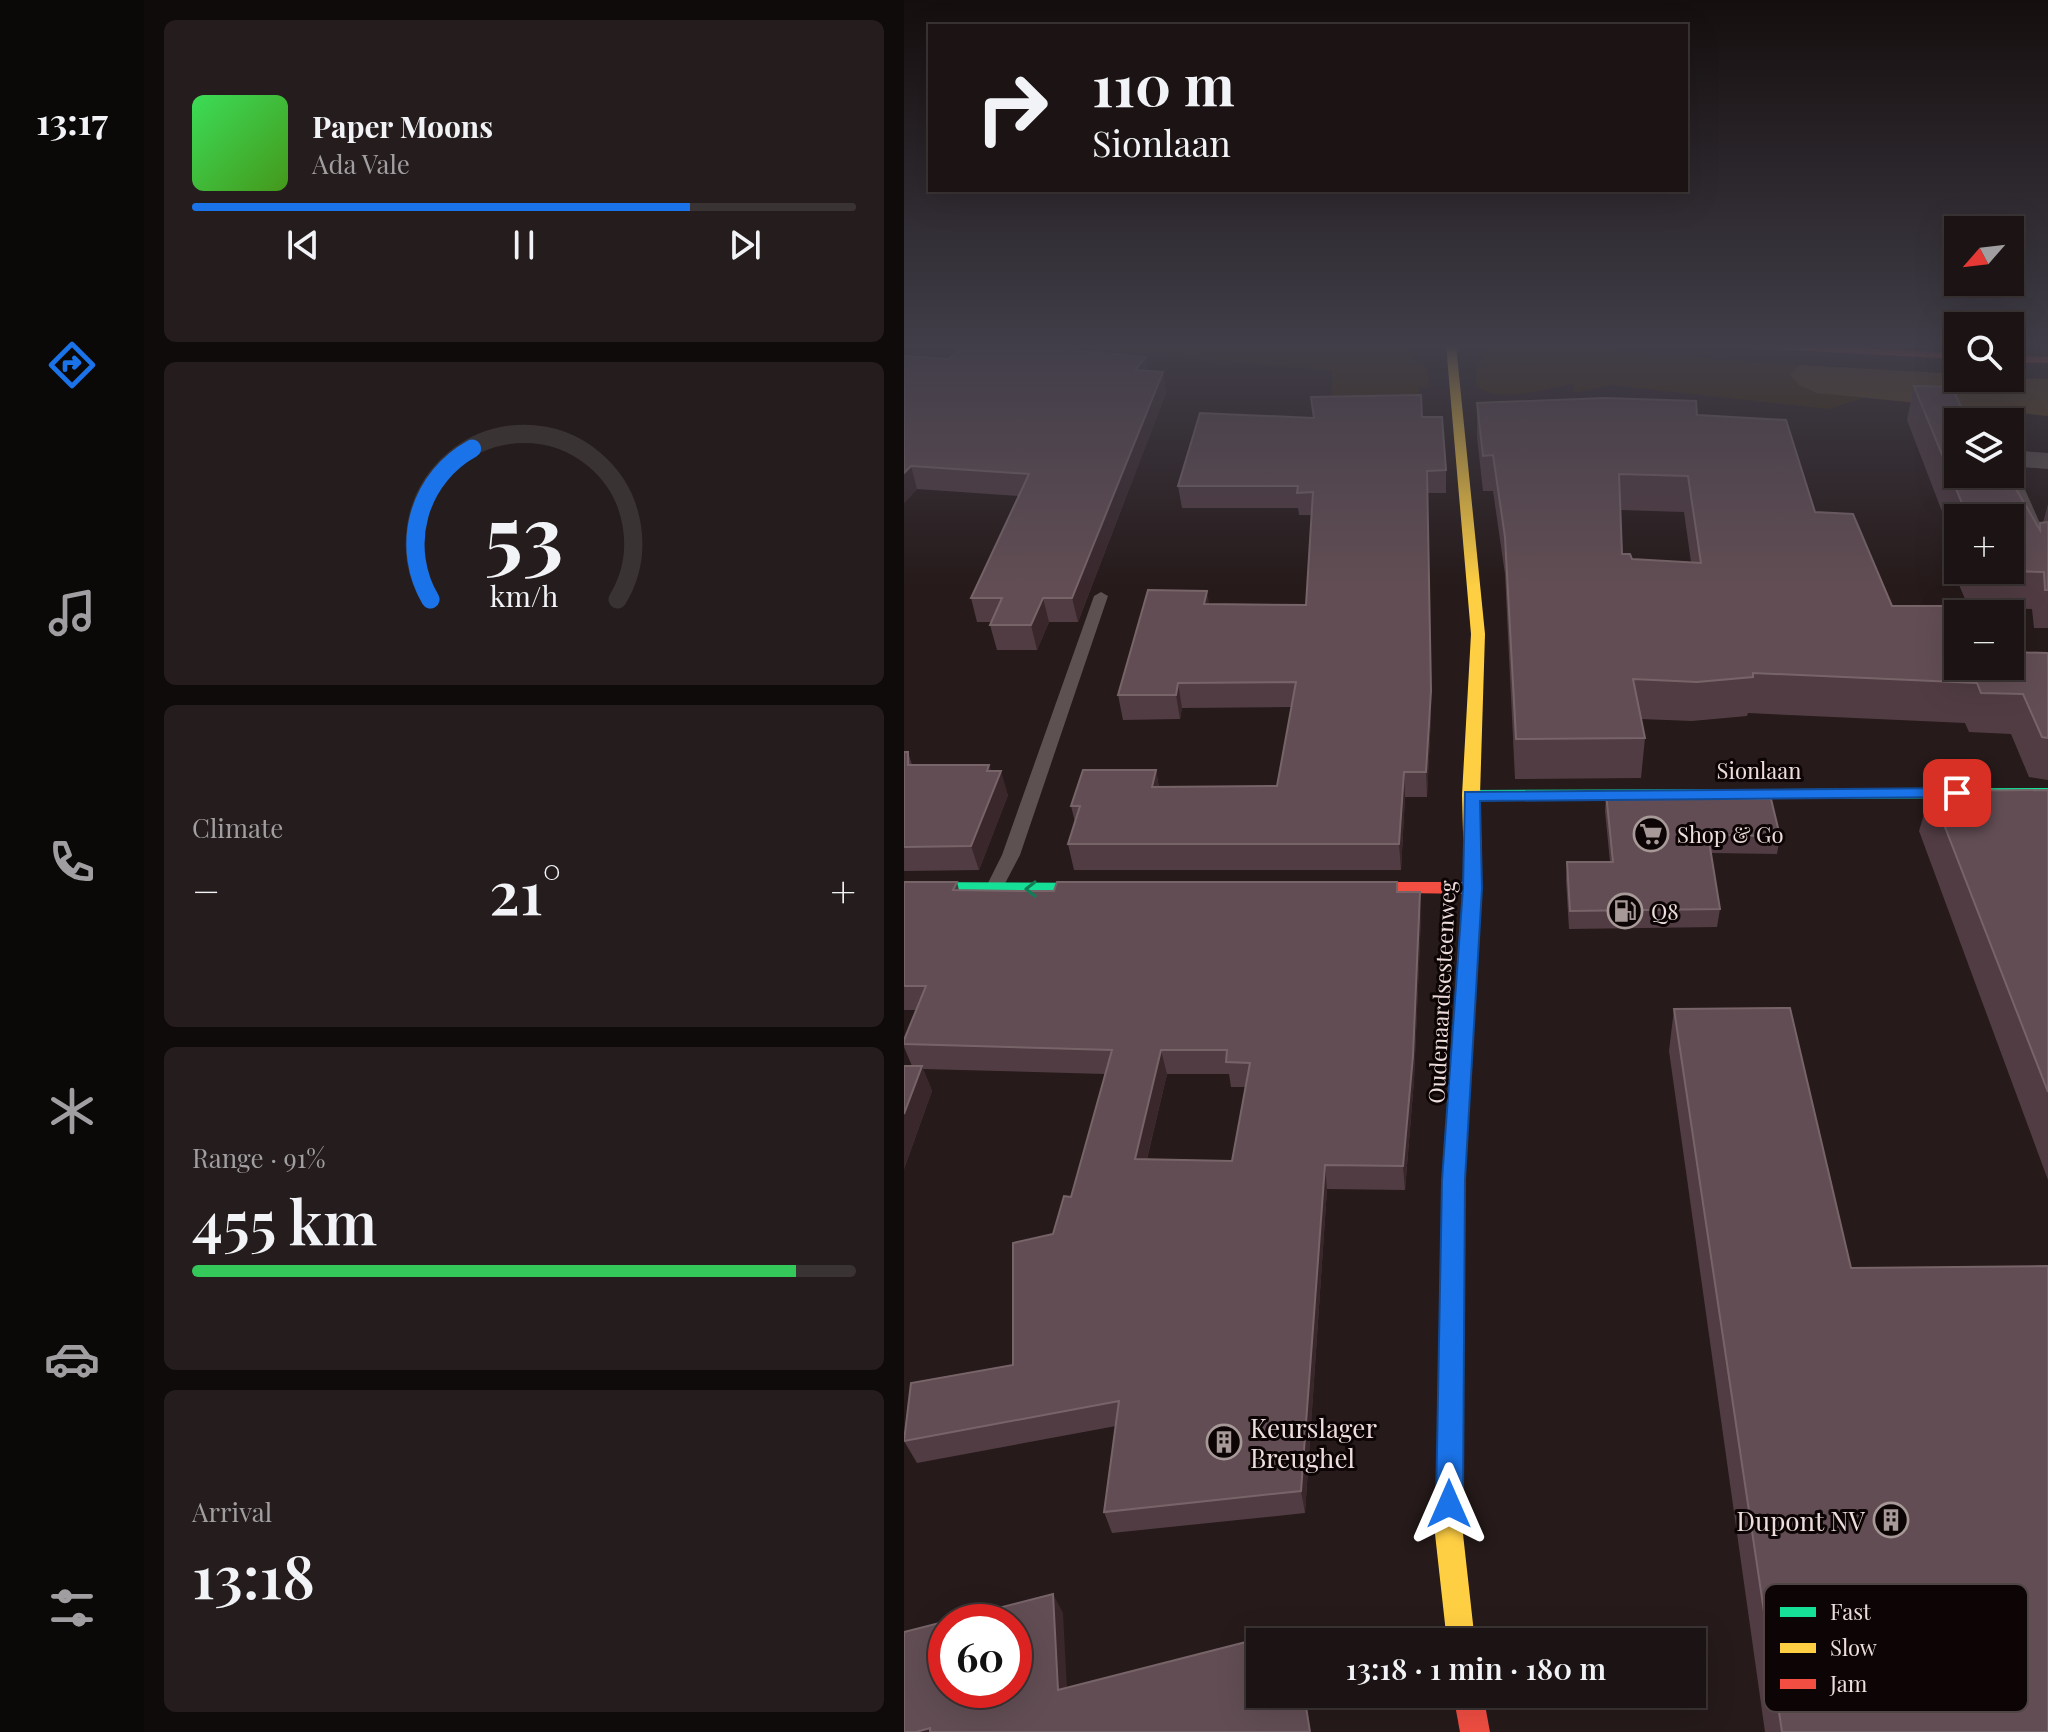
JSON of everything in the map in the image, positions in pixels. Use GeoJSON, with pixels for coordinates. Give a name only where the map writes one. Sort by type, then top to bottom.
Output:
{"type":"FeatureCollection","features":[{"type":"Feature","properties":{"kind":"main road","name":"Oudenaardsesteenweg"},"geometry":{"type":"LineString","coordinates":[[1459,426],[1478,634],[1471,795],[1473,888],[1453,1180],[1449,1534],[1459,1628]]}},
{"type":"Feature","properties":{"kind":"main road","name":"Sionlaan"},"geometry":{"type":"LineString","coordinates":[[1471,795],[2048,793]]}},
{"type":"Feature","properties":{"kind":"main road"},"geometry":{"type":"LineString","coordinates":[[904,888],[1138,889]]}},
{"type":"Feature","properties":{"kind":"main road"},"geometry":{"type":"LineString","coordinates":[[1313,888],[1473,888]]}},
{"type":"Feature","properties":{"kind":"main road"},"geometry":{"type":"LineString","coordinates":[[1471,1708],[1475,1732]]}},
{"type":"Feature","properties":{"kind":"street"},"geometry":{"type":"LineString","coordinates":[[2024,459],[2048,461]]}},
{"type":"Feature","properties":{"kind":"street"},"geometry":{"type":"LineString","coordinates":[[2011,488],[2038,551]]}},
{"type":"Feature","properties":{"kind":"street"},"geometry":{"type":"LineString","coordinates":[[2016,501],[2048,503]]}},
{"type":"Feature","properties":{"kind":"lane"},"geometry":{"type":"LineString","coordinates":[[994,889],[1011,855],[1101,596]]}},
{"type":"Feature","properties":{"kind":"building"},"geometry":{"type":"Polygon","coordinates":[[[904,426],[1141,426],[1072,598],[1043,598],[1031,625],[990,625],[1002,598],[971,598],[1029,474],[911,466],[904,473],[904,426]]]}},
{"type":"Feature","properties":{"kind":"building"},"geometry":{"type":"Polygon","coordinates":[[[1196,426],[1443,426],[1446,470],[1427,471],[1431,691],[1426,772],[1404,772],[1399,844],[1068,844],[1080,806],[1071,806],[1083,770],[1156,770],[1152,787],[1277,786],[1296,682],[1178,683],[1176,695],[1118,695],[1148,590],[1207,591],[1204,604],[1306,605],[1313,492],[1297,493],[1298,486],[1178,486],[1196,426]]]}},
{"type":"Feature","properties":{"kind":"building"},"geometry":{"type":"Polygon","coordinates":[[[1480,426],[1788,426],[1815,512],[1853,514],[1892,606],[1944,606],[1944,680],[2024,680],[2024,652],[2048,653],[2048,738],[2042,737],[2023,694],[1981,693],[1977,683],[1753,673],[1753,677],[1697,682],[1633,679],[1645,738],[1516,739],[1505,537],[1493,455],[1483,456],[1480,426]],[[1619,474],[1622,554],[1630,554],[1632,559],[1701,563],[1688,476],[1619,474]]]}},
{"type":"Feature","properties":{"kind":"building"},"geometry":{"type":"Polygon","coordinates":[[[1930,426],[1944,426],[1944,459],[1930,426]]]}},
{"type":"Feature","properties":{"kind":"building"},"geometry":{"type":"Polygon","coordinates":[[[1956,488],[2015,488],[2040,530],[2040,523],[2048,522],[2048,590],[2045,590],[2044,572],[2024,571],[2024,504],[1962,504],[1956,488]]]}},
{"type":"Feature","properties":{"kind":"building"},"geometry":{"type":"Polygon","coordinates":[[[904,752],[908,752],[908,765],[989,765],[987,771],[1001,771],[971,846],[904,847],[904,752]]]}},
{"type":"Feature","properties":{"kind":"building"},"geometry":{"type":"Polygon","coordinates":[[[2048,790],[2048,1092],[1931,791],[2048,790]]]}},
{"type":"Feature","properties":{"kind":"building"},"geometry":{"type":"Polygon","coordinates":[[[1606,793],[1649,793],[1650,799],[1771,799],[1780,836],[1708,835],[1720,909],[1570,911],[1567,862],[1613,862],[1606,793]]]}},
{"type":"Feature","properties":{"kind":"building"},"geometry":{"type":"Polygon","coordinates":[[[904,882],[957,882],[953,890],[1054,891],[1057,882],[1397,882],[1397,892],[1420,892],[1413,1056],[1403,1166],[1325,1165],[1301,1491],[1104,1512],[1119,1401],[904,1441],[911,1383],[1013,1365],[1013,1243],[1053,1234],[1064,1196],[1071,1197],[1112,1050],[904,1044],[926,986],[904,986],[904,882]],[[1161,1050],[1135,1159],[1232,1161],[1250,1063],[1226,1062],[1227,1050],[1161,1050]]]}},
{"type":"Feature","properties":{"kind":"building","name":"Dupont NV"},"geometry":{"type":"Polygon","coordinates":[[[1790,1008],[1851,1268],[2048,1266],[2048,1732],[1782,1732],[1779,1712],[2028,1712],[2028,1584],[1764,1584],[1764,1612],[1674,1009],[1790,1008]]]}},
{"type":"Feature","properties":{"kind":"building"},"geometry":{"type":"Polygon","coordinates":[[[904,1066],[922,1066],[904,1114],[904,1066]]]}},
{"type":"Feature","properties":{"kind":"building"},"geometry":{"type":"Polygon","coordinates":[[[1053,1594],[1058,1690],[1246,1642],[1246,1708],[1306,1708],[1310,1732],[930,1732],[930,1728],[904,1732],[904,1632],[928,1626],[928,1708],[1032,1708],[1032,1604],[1014,1604],[1053,1594]]]}},
{"type":"Feature","properties":{"kind":"traffic: fast"},"geometry":{"type":"LineString","coordinates":[[1471,795],[2048,793]]}},
{"type":"Feature","properties":{"kind":"traffic: fast"},"geometry":{"type":"LineString","coordinates":[[1451,1398],[1453,1180],[1473,870]]}},
{"type":"Feature","properties":{"kind":"traffic: fast"},"geometry":{"type":"LineString","coordinates":[[904,888],[1114,889]]}},
{"type":"Feature","properties":{"kind":"traffic: slow"},"geometry":{"type":"LineString","coordinates":[[1459,426],[1478,634],[1471,795],[1473,870]]}},
{"type":"Feature","properties":{"kind":"traffic: slow"},"geometry":{"type":"LineString","coordinates":[[1451,1398],[1449,1534],[1459,1628]]}},
{"type":"Feature","properties":{"kind":"traffic: jam"},"geometry":{"type":"LineString","coordinates":[[1339,888],[1473,888]]}},
{"type":"Feature","properties":{"kind":"traffic: jam"},"geometry":{"type":"LineString","coordinates":[[1471,1708],[1475,1732]]}},
{"type":"Feature","properties":{"kind":"place","name":"Shop & Go"},"geometry":{"type":"Point","coordinates":[1651,834]}},
{"type":"Feature","properties":{"kind":"place","name":"Q8"},"geometry":{"type":"Point","coordinates":[1625,911]}},
{"type":"Feature","properties":{"kind":"place","name":"Keurslager Breughel"},"geometry":{"type":"Point","coordinates":[1224,1442]}},
{"type":"Feature","properties":{"kind":"place","name":"Dupont NV"},"geometry":{"type":"Point","coordinates":[1891,1520]}},
{"type":"Feature","properties":{"kind":"route"},"geometry":{"type":"LineString","coordinates":[[1449,1504],[1453,1180],[1473,888],[1471,795],[1957,793]]}}]}
